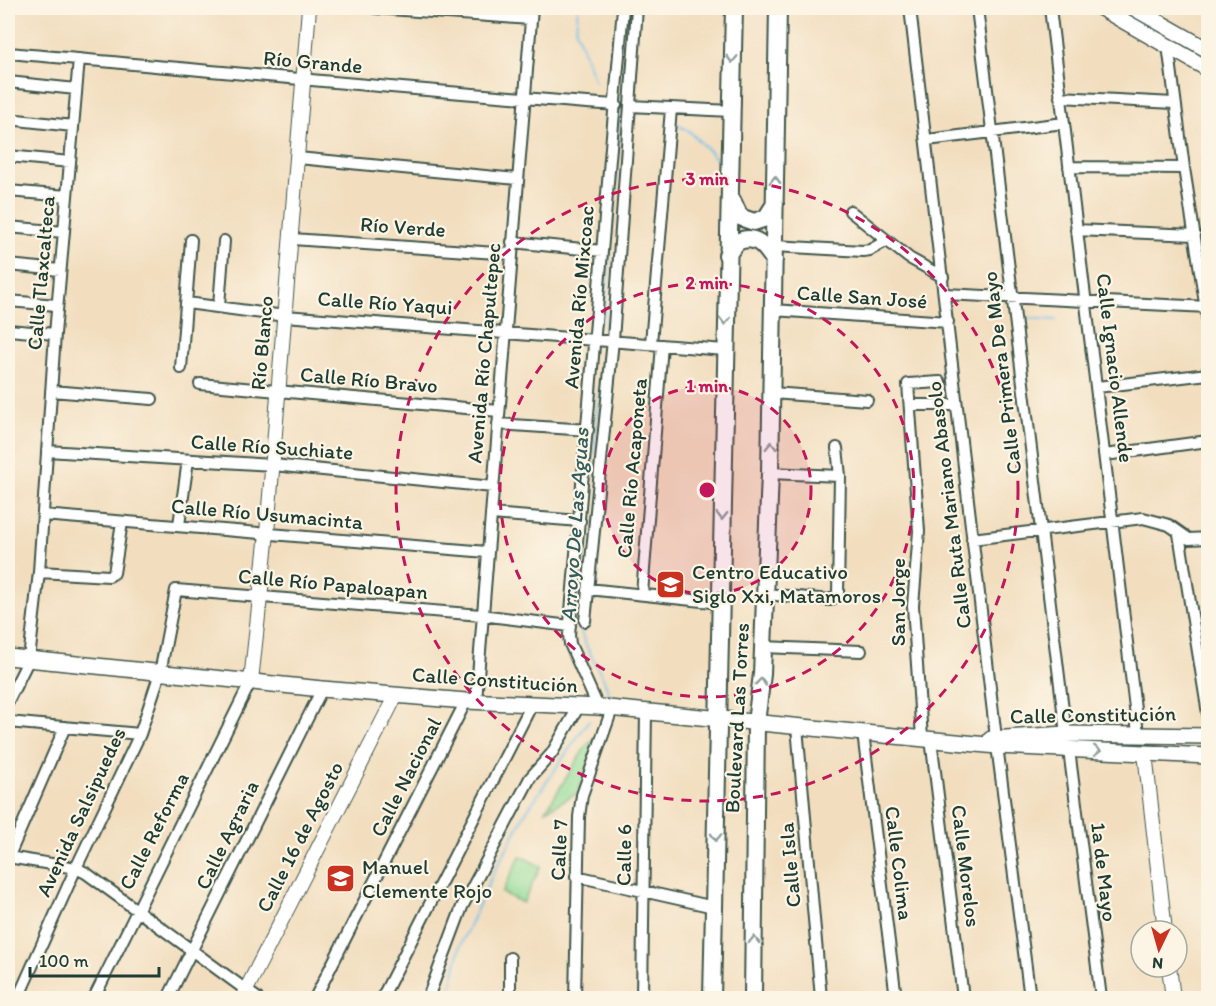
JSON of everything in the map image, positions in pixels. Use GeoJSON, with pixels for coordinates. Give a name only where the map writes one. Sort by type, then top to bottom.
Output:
{"type":"FeatureCollection","features":[{"type":"Feature","properties":{"kind":"main road","name":"Boulevard Las Torres"},"geometry":{"type":"LineString","coordinates":[[712,999],[727,255],[732,200],[731,111],[734,8]]}},
{"type":"Feature","properties":{"kind":"main road","name":"Boulevard Las Torres"},"geometry":{"type":"LineString","coordinates":[[753,999],[756,723],[763,647],[770,473],[778,8]]}},
{"type":"Feature","properties":{"kind":"main road"},"geometry":{"type":"LineString","coordinates":[[1101,8],[1209,69]]}},
{"type":"Feature","properties":{"kind":"main road"},"geometry":{"type":"LineString","coordinates":[[1134,8],[1209,50]]}},
{"type":"Feature","properties":{"kind":"main road"},"geometry":{"type":"LineString","coordinates":[[732,200],[740,217],[754,222],[766,218],[775,204]]}},
{"type":"Feature","properties":{"kind":"main road"},"geometry":{"type":"LineString","coordinates":[[727,255],[737,242],[748,239],[762,244],[774,253]]}},
{"type":"Feature","properties":{"kind":"main road","name":"Calle Constitución"},"geometry":{"type":"LineString","coordinates":[[8,657],[322,689],[471,701],[605,708],[980,743],[1066,734],[1138,733],[1209,736]]}},
{"type":"Feature","properties":{"kind":"main road","name":"Calle Constitución"},"geometry":{"type":"LineString","coordinates":[[996,742],[1069,750],[1209,756]]}},
{"type":"Feature","properties":{"kind":"street","name":"Río Blanco"},"geometry":{"type":"LineString","coordinates":[[251,681],[273,465],[309,8]]}},
{"type":"Feature","properties":{"kind":"street"},"geometry":{"type":"LineString","coordinates":[[375,8],[531,13]]}},
{"type":"Feature","properties":{"kind":"street","name":"Avenida Río Mixcoac"},"geometry":{"type":"LineString","coordinates":[[605,708],[570,644],[570,626],[623,8]]}},
{"type":"Feature","properties":{"kind":"street","name":"Avenida Río Mixcoac"},"geometry":{"type":"LineString","coordinates":[[585,621],[613,340],[637,8]]}},
{"type":"Feature","properties":{"kind":"street","name":"Calle Ruta Mariano Abasolo"},"geometry":{"type":"LineString","coordinates":[[910,8],[996,742],[1030,999]]}},
{"type":"Feature","properties":{"kind":"street","name":"Calle Primera De Mayo"},"geometry":{"type":"LineString","coordinates":[[977,8],[1066,734]]}},
{"type":"Feature","properties":{"kind":"street","name":"Calle Ignacio Allende"},"geometry":{"type":"LineString","coordinates":[[1050,8],[1105,455],[1110,520],[1138,733]]}},
{"type":"Feature","properties":{"kind":"street","name":"Avenida Río Chapultepec"},"geometry":{"type":"LineString","coordinates":[[471,701],[500,411],[531,13]]}},
{"type":"Feature","properties":{"kind":"street"},"geometry":{"type":"LineString","coordinates":[[1168,45],[1174,103],[1209,322]]}},
{"type":"Feature","properties":{"kind":"street","name":"Río Grande"},"geometry":{"type":"LineString","coordinates":[[8,53],[304,81],[616,105]]}},
{"type":"Feature","properties":{"kind":"street","name":"Calle Tlaxcalteca"},"geometry":{"type":"LineString","coordinates":[[8,701],[29,659],[39,572],[57,305],[79,59]]}},
{"type":"Feature","properties":{"kind":"street"},"geometry":{"type":"LineString","coordinates":[[8,82],[76,89]]}},
{"type":"Feature","properties":{"kind":"street"},"geometry":{"type":"LineString","coordinates":[[1060,97],[1174,103]]}},
{"type":"Feature","properties":{"kind":"street"},"geometry":{"type":"LineString","coordinates":[[630,106],[731,111]]}},
{"type":"Feature","properties":{"kind":"street","name":"Calle Río Acaponeta"},"geometry":{"type":"LineString","coordinates":[[642,594],[671,109]]}},
{"type":"Feature","properties":{"kind":"street"},"geometry":{"type":"LineString","coordinates":[[8,119],[73,126]]}},
{"type":"Feature","properties":{"kind":"street"},"geometry":{"type":"LineString","coordinates":[[927,140],[1064,123]]}},
{"type":"Feature","properties":{"kind":"street"},"geometry":{"type":"LineString","coordinates":[[8,156],[70,162]]}},
{"type":"Feature","properties":{"kind":"street"},"geometry":{"type":"LineString","coordinates":[[298,158],[517,179]]}},
{"type":"Feature","properties":{"kind":"street"},"geometry":{"type":"LineString","coordinates":[[1069,167],[1184,168]]}},
{"type":"Feature","properties":{"kind":"street"},"geometry":{"type":"LineString","coordinates":[[8,191],[67,196]]}},
{"type":"Feature","properties":{"kind":"street"},"geometry":{"type":"LineString","coordinates":[[850,211],[886,241],[943,277]]}},
{"type":"Feature","properties":{"kind":"street"},"geometry":{"type":"LineString","coordinates":[[8,227],[64,232]]}},
{"type":"Feature","properties":{"kind":"street"},"geometry":{"type":"LineString","coordinates":[[1076,230],[1194,235]]}},
{"type":"Feature","properties":{"kind":"street","name":"Río Verde"},"geometry":{"type":"LineString","coordinates":[[292,239],[511,254]]}},
{"type":"Feature","properties":{"kind":"street"},"geometry":{"type":"LineString","coordinates":[[181,368],[191,240]]}},
{"type":"Feature","properties":{"kind":"street"},"geometry":{"type":"LineString","coordinates":[[219,306],[224,241]]}},
{"type":"Feature","properties":{"kind":"street"},"geometry":{"type":"LineString","coordinates":[[774,253],[863,251],[870,250],[886,241]]}},
{"type":"Feature","properties":{"kind":"street"},"geometry":{"type":"LineString","coordinates":[[512,242],[602,251]]}},
{"type":"Feature","properties":{"kind":"street"},"geometry":{"type":"LineString","coordinates":[[8,265],[60,270]]}},
{"type":"Feature","properties":{"kind":"street"},"geometry":{"type":"LineString","coordinates":[[945,294],[1207,307]]}},
{"type":"Feature","properties":{"kind":"street"},"geometry":{"type":"LineString","coordinates":[[8,300],[57,305]]}},
{"type":"Feature","properties":{"kind":"street","name":"Calle Río Yaqui"},"geometry":{"type":"LineString","coordinates":[[187,303],[285,316],[506,331],[725,350]]}},
{"type":"Feature","properties":{"kind":"street","name":"Calle San José"},"geometry":{"type":"LineString","coordinates":[[773,310],[948,322]]}},
{"type":"Feature","properties":{"kind":"street"},"geometry":{"type":"LineString","coordinates":[[8,330],[55,334]]}},
{"type":"Feature","properties":{"kind":"street"},"geometry":{"type":"LineString","coordinates":[[1097,387],[1209,374]]}},
{"type":"Feature","properties":{"kind":"street"},"geometry":{"type":"LineString","coordinates":[[940,382],[908,384],[910,405],[956,405]]}},
{"type":"Feature","properties":{"kind":"street","name":"Calle Río Bravo"},"geometry":{"type":"LineString","coordinates":[[200,384],[500,411]]}},
{"type":"Feature","properties":{"kind":"street"},"geometry":{"type":"LineString","coordinates":[[51,391],[152,399]]}},
{"type":"Feature","properties":{"kind":"street"},"geometry":{"type":"LineString","coordinates":[[772,393],[867,400]]}},
{"type":"Feature","properties":{"kind":"street","name":"San Jorge"},"geometry":{"type":"LineString","coordinates":[[910,405],[919,531],[913,606],[927,739]]}},
{"type":"Feature","properties":{"kind":"street"},"geometry":{"type":"LineString","coordinates":[[498,424],[588,430]]}},
{"type":"Feature","properties":{"kind":"street"},"geometry":{"type":"LineString","coordinates":[[1105,455],[1209,441]]}},
{"type":"Feature","properties":{"kind":"street"},"geometry":{"type":"LineString","coordinates":[[765,594],[830,600],[837,598],[839,592],[840,476],[837,448]]}},
{"type":"Feature","properties":{"kind":"street","name":"Calle Río Suchiate"},"geometry":{"type":"LineString","coordinates":[[47,451],[273,465],[493,487]]}},
{"type":"Feature","properties":{"kind":"street"},"geometry":{"type":"LineString","coordinates":[[179,525],[188,460]]}},
{"type":"Feature","properties":{"kind":"street"},"geometry":{"type":"LineString","coordinates":[[770,473],[840,476]]}},
{"type":"Feature","properties":{"kind":"street"},"geometry":{"type":"LineString","coordinates":[[490,514],[580,521]]}},
{"type":"Feature","properties":{"kind":"street","name":"Calle Río Usumacinta"},"geometry":{"type":"LineString","coordinates":[[43,515],[487,552]]}},
{"type":"Feature","properties":{"kind":"street"},"geometry":{"type":"LineString","coordinates":[[972,539],[1110,520],[1143,518],[1159,521],[1189,539],[1209,538]]}},
{"type":"Feature","properties":{"kind":"street"},"geometry":{"type":"LineString","coordinates":[[39,572],[109,576],[114,573],[122,522]]}},
{"type":"Feature","properties":{"kind":"street"},"geometry":{"type":"LineString","coordinates":[[1179,534],[1209,714]]}},
{"type":"Feature","properties":{"kind":"street"},"geometry":{"type":"LineString","coordinates":[[588,589],[721,603]]}},
{"type":"Feature","properties":{"kind":"street","name":"Calle Río Papaloapan"},"geometry":{"type":"LineString","coordinates":[[160,673],[176,590],[481,615],[570,626]]}},
{"type":"Feature","properties":{"kind":"street"},"geometry":{"type":"LineString","coordinates":[[763,647],[861,651]]}},
{"type":"Feature","properties":{"kind":"street","name":"Avenida Salsipuedes"},"geometry":{"type":"LineString","coordinates":[[18,999],[76,868],[140,734],[160,673]]}},
{"type":"Feature","properties":{"kind":"street","name":"Calle Reforma"},"geometry":{"type":"LineString","coordinates":[[94,999],[251,681]]}},
{"type":"Feature","properties":{"kind":"street","name":"Calle Agraria"},"geometry":{"type":"LineString","coordinates":[[168,999],[322,689]]}},
{"type":"Feature","properties":{"kind":"street","name":"Calle 16 de Agosto"},"geometry":{"type":"LineString","coordinates":[[248,996],[396,695]]}},
{"type":"Feature","properties":{"kind":"street","name":"Calle Nacional"},"geometry":{"type":"LineString","coordinates":[[315,999],[471,701]]}},
{"type":"Feature","properties":{"kind":"street"},"geometry":{"type":"LineString","coordinates":[[382,999],[532,704]]}},
{"type":"Feature","properties":{"kind":"street"},"geometry":{"type":"LineString","coordinates":[[429,995],[462,907],[530,778],[552,753],[579,706]]}},
{"type":"Feature","properties":{"kind":"street","name":"Calle 7"},"geometry":{"type":"LineString","coordinates":[[575,999],[578,830],[582,795],[605,708]]}},
{"type":"Feature","properties":{"kind":"street","name":"Calle 6"},"geometry":{"type":"LineString","coordinates":[[642,999],[646,712]]}},
{"type":"Feature","properties":{"kind":"street"},"geometry":{"type":"LineString","coordinates":[[8,722],[140,734]]}},
{"type":"Feature","properties":{"kind":"street"},"geometry":{"type":"LineString","coordinates":[[65,727],[8,857],[76,868],[137,908],[192,949],[248,996]]}},
{"type":"Feature","properties":{"kind":"street","name":"Calle Isla"},"geometry":{"type":"LineString","coordinates":[[797,727],[821,999]]}},
{"type":"Feature","properties":{"kind":"street","name":"Calle Colima"},"geometry":{"type":"LineString","coordinates":[[863,733],[896,999]]}},
{"type":"Feature","properties":{"kind":"street","name":"Calle Morelos"},"geometry":{"type":"LineString","coordinates":[[927,739],[963,999]]}},
{"type":"Feature","properties":{"kind":"street","name":"1a de Mayo"},"geometry":{"type":"LineString","coordinates":[[1069,750],[1101,999]]}},
{"type":"Feature","properties":{"kind":"street"},"geometry":{"type":"LineString","coordinates":[[1145,753],[1164,919]]}},
{"type":"Feature","properties":{"kind":"street"},"geometry":{"type":"LineString","coordinates":[[576,876],[714,907]]}},
{"type":"Feature","properties":{"kind":"street"},"geometry":{"type":"LineString","coordinates":[[510,958],[510,999]]}},
{"type":"Feature","properties":{"kind":"street"},"geometry":{"type":"LineString","coordinates":[[1170,979],[1173,999]]}},
{"type":"Feature","properties":{"kind":"green space"},"geometry":{"type":"Polygon","coordinates":[[[598,737],[578,793],[546,810],[586,746],[598,737]]]}},
{"type":"Feature","properties":{"kind":"green space"},"geometry":{"type":"Polygon","coordinates":[[[520,856],[541,866],[523,903],[502,893],[520,856]]]}},
{"type":"Feature","properties":{"kind":"waterway"},"geometry":{"type":"LineString","coordinates":[[578,8],[576,31],[595,82]]}},
{"type":"Feature","properties":{"kind":"waterway","name":"Arroyo De Las Aguas"},"geometry":{"type":"LineString","coordinates":[[604,330],[629,8]]}},
{"type":"Feature","properties":{"kind":"waterway"},"geometry":{"type":"LineString","coordinates":[[676,124],[689,131],[720,162]]}},
{"type":"Feature","properties":{"kind":"waterway"},"geometry":{"type":"LineString","coordinates":[[1026,318],[1057,320]]}},
{"type":"Feature","properties":{"kind":"waterway","name":"Arroyo De Las Aguas"},"geometry":{"type":"LineString","coordinates":[[603,351],[578,610],[585,644],[609,693]]}},
{"type":"Feature","properties":{"kind":"waterway","name":"Arroyo De Las Aguas"},"geometry":{"type":"LineString","coordinates":[[449,998],[460,946],[493,874],[526,812],[589,720]]}},
{"type":"Feature","properties":{"kind":"place","name":"Centro Educativo Siglo Xxi, Matamoros"},"geometry":{"type":"Point","coordinates":[671,584]}},
{"type":"Feature","properties":{"kind":"place","name":"Manuel Clemente Rojo"},"geometry":{"type":"Point","coordinates":[341,879]}}]}
